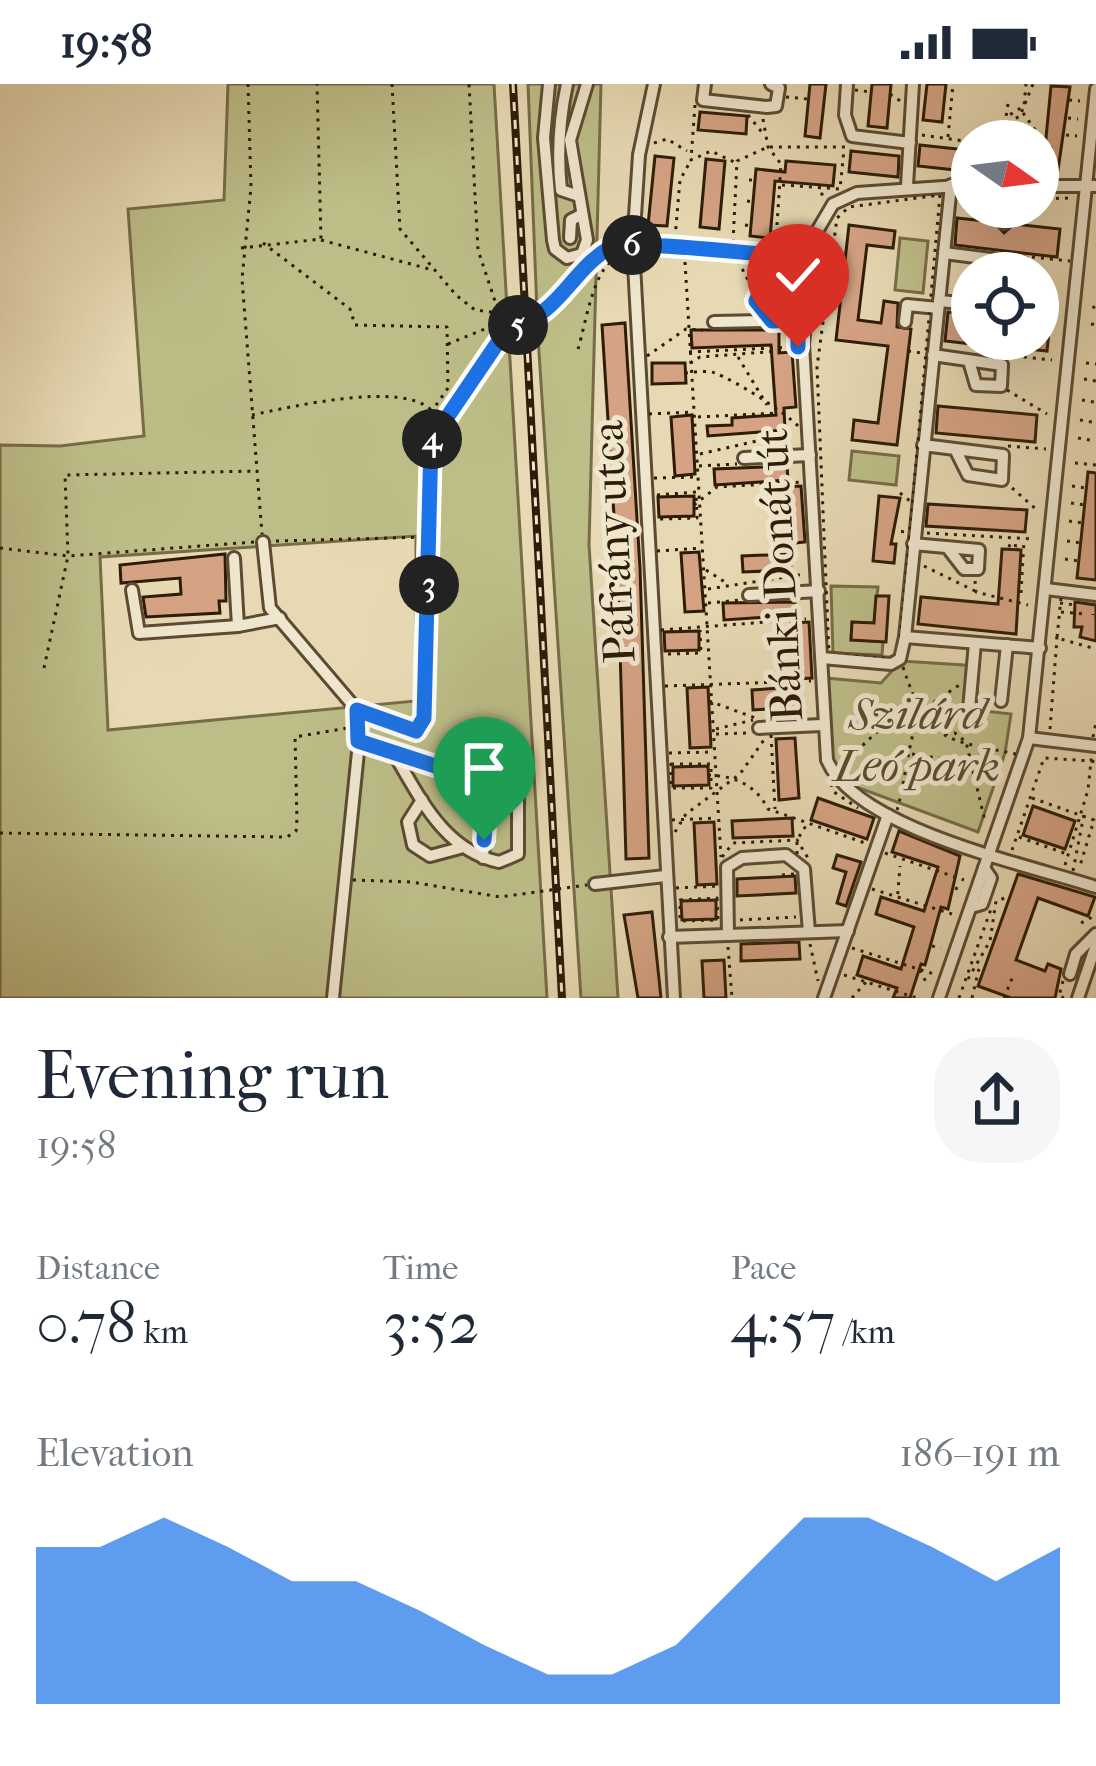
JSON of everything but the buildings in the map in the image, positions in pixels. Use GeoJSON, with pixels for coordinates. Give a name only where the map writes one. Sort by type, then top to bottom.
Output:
{"type":"FeatureCollection","features":[{"type":"Feature","properties":{"kind":"street"},"geometry":{"type":"LineString","coordinates":[[549,84],[558,128],[560,190],[576,195],[587,240],[582,254],[560,255],[554,240],[560,232],[559,204],[552,199],[558,128],[567,85],[586,87],[558,128]]}},
{"type":"Feature","properties":{"kind":"street","name":"Páfrány utca"},"geometry":{"type":"LineString","coordinates":[[654,84],[639,154],[634,248],[658,630],[674,998]]}},
{"type":"Feature","properties":{"kind":"street"},"geometry":{"type":"LineString","coordinates":[[705,84],[703,100],[776,106],[779,96],[771,84]]}},
{"type":"Feature","properties":{"kind":"street"},"geometry":{"type":"LineString","coordinates":[[907,186],[914,84]]}},
{"type":"Feature","properties":{"kind":"street"},"geometry":{"type":"LineString","coordinates":[[848,86],[845,115],[852,136],[912,139]]}},
{"type":"Feature","properties":{"kind":"street"},"geometry":{"type":"LineString","coordinates":[[939,998],[1029,738],[1091,186],[1096,89]]}},
{"type":"Feature","properties":{"kind":"street"},"geometry":{"type":"LineString","coordinates":[[822,658],[891,664],[900,659],[923,445],[924,353],[936,306],[951,185]]}},
{"type":"Feature","properties":{"kind":"street","name":"Bánki Donát út"},"geometry":{"type":"LineString","coordinates":[[951,185],[907,186],[833,203],[813,238],[804,320],[807,456],[822,658],[819,721],[831,776],[859,801],[891,817],[989,852],[1064,872],[1096,887]]}},
{"type":"Feature","properties":{"kind":"street"},"geometry":{"type":"LineString","coordinates":[[1059,186],[1091,186]]}},
{"type":"Feature","properties":{"kind":"street"},"geometry":{"type":"LineString","coordinates":[[571,238],[571,220],[580,215]]}},
{"type":"Feature","properties":{"kind":"street"},"geometry":{"type":"LineString","coordinates":[[634,248],[811,257]]}},
{"type":"Feature","properties":{"kind":"street"},"geometry":{"type":"LineString","coordinates":[[944,253],[951,254]]}},
{"type":"Feature","properties":{"kind":"street"},"geometry":{"type":"LineString","coordinates":[[905,322],[907,305],[951,306]]}},
{"type":"Feature","properties":{"kind":"street"},"geometry":{"type":"LineString","coordinates":[[708,326],[804,320]]}},
{"type":"Feature","properties":{"kind":"street"},"geometry":{"type":"LineString","coordinates":[[924,353],[1002,365],[1001,386],[976,385],[969,361]]}},
{"type":"Feature","properties":{"kind":"street"},"geometry":{"type":"LineString","coordinates":[[923,445],[956,449],[1003,455],[1002,476],[968,475],[956,449]]}},
{"type":"Feature","properties":{"kind":"street"},"geometry":{"type":"LineString","coordinates":[[746,461],[807,456]]}},
{"type":"Feature","properties":{"kind":"street"},"geometry":{"type":"LineString","coordinates":[[914,536],[947,547],[979,550],[974,569],[964,569],[947,547]]}},
{"type":"Feature","properties":{"kind":"street"},"geometry":{"type":"LineString","coordinates":[[263,542],[266,596],[357,708],[358,741],[333,998]]}},
{"type":"Feature","properties":{"kind":"street"},"geometry":{"type":"LineString","coordinates":[[234,558],[238,626]]}},
{"type":"Feature","properties":{"kind":"street"},"geometry":{"type":"LineString","coordinates":[[1046,589],[1061,597],[1096,595]]}},
{"type":"Feature","properties":{"kind":"street"},"geometry":{"type":"LineString","coordinates":[[132,590],[139,633],[280,618]]}},
{"type":"Feature","properties":{"kind":"street"},"geometry":{"type":"LineString","coordinates":[[750,597],[819,591]]}},
{"type":"Feature","properties":{"kind":"street"},"geometry":{"type":"LineString","coordinates":[[905,637],[1007,646],[1040,642]]}},
{"type":"Feature","properties":{"kind":"street"},"geometry":{"type":"LineString","coordinates":[[969,709],[975,643]]}},
{"type":"Feature","properties":{"kind":"street"},"geometry":{"type":"LineString","coordinates":[[1001,701],[1007,646]]}},
{"type":"Feature","properties":{"kind":"street"},"geometry":{"type":"LineString","coordinates":[[762,726],[819,721]]}},
{"type":"Feature","properties":{"kind":"street"},"geometry":{"type":"LineString","coordinates":[[1029,738],[1094,740]]}},
{"type":"Feature","properties":{"kind":"street"},"geometry":{"type":"LineString","coordinates":[[358,741],[518,796],[518,854],[499,862],[460,848],[394,754]]}},
{"type":"Feature","properties":{"kind":"street"},"geometry":{"type":"LineString","coordinates":[[483,858],[488,783]]}},
{"type":"Feature","properties":{"kind":"street"},"geometry":{"type":"LineString","coordinates":[[422,800],[408,822],[412,845],[430,856],[460,848]]}},
{"type":"Feature","properties":{"kind":"street"},"geometry":{"type":"LineString","coordinates":[[824,998],[891,817]]}},
{"type":"Feature","properties":{"kind":"street"},"geometry":{"type":"LineString","coordinates":[[726,935],[724,873],[731,863],[786,855],[805,869],[810,935]]}},
{"type":"Feature","properties":{"kind":"street"},"geometry":{"type":"LineString","coordinates":[[595,884],[667,884]]}},
{"type":"Feature","properties":{"kind":"street"},"geometry":{"type":"LineString","coordinates":[[671,934],[848,931]]}},
{"type":"Feature","properties":{"kind":"street"},"geometry":{"type":"LineString","coordinates":[[1068,972],[1076,954],[1096,934]]}},
{"type":"Feature","properties":{"kind":"street"},"geometry":{"type":"LineString","coordinates":[[1078,998],[1096,945]]}},
{"type":"Feature","properties":{"kind":"path"},"geometry":{"type":"LineString","coordinates":[[248,84],[251,187],[241,248],[263,542]]}},
{"type":"Feature","properties":{"kind":"path"},"geometry":{"type":"LineString","coordinates":[[317,84],[325,231],[319,240]]}},
{"type":"Feature","properties":{"kind":"path"},"geometry":{"type":"LineString","coordinates":[[392,84],[400,229],[475,310],[502,313]]}},
{"type":"Feature","properties":{"kind":"path"},"geometry":{"type":"LineString","coordinates":[[469,84],[478,250],[502,322]]}},
{"type":"Feature","properties":{"kind":"path"},"geometry":{"type":"LineString","coordinates":[[995,116],[1015,119],[1023,109],[1029,84]]}},
{"type":"Feature","properties":{"kind":"path"},"geometry":{"type":"LineString","coordinates":[[947,139],[950,85]]}},
{"type":"Feature","properties":{"kind":"path"},"geometry":{"type":"LineString","coordinates":[[850,100],[848,86],[871,92]]}},
{"type":"Feature","properties":{"kind":"path"},"geometry":{"type":"LineString","coordinates":[[903,103],[893,94],[905,87],[906,114]]}},
{"type":"Feature","properties":{"kind":"path"},"geometry":{"type":"LineString","coordinates":[[779,96],[808,99]]}},
{"type":"Feature","properties":{"kind":"path"},"geometry":{"type":"LineString","coordinates":[[1069,100],[1080,101]]}},
{"type":"Feature","properties":{"kind":"path"},"geometry":{"type":"LineString","coordinates":[[691,160],[696,102],[699,107]]}},
{"type":"Feature","properties":{"kind":"path"},"geometry":{"type":"LineString","coordinates":[[1006,117],[1009,104]]}},
{"type":"Feature","properties":{"kind":"path"},"geometry":{"type":"LineString","coordinates":[[1006,117],[1023,109]]}},
{"type":"Feature","properties":{"kind":"path"},"geometry":{"type":"LineString","coordinates":[[1023,109],[1033,120]]}},
{"type":"Feature","properties":{"kind":"path"},"geometry":{"type":"LineString","coordinates":[[734,110],[760,113],[768,147],[781,164],[776,240],[783,251],[768,252],[763,286],[748,321]]}},
{"type":"Feature","properties":{"kind":"path"},"geometry":{"type":"LineString","coordinates":[[746,111],[766,137]]}},
{"type":"Feature","properties":{"kind":"path"},"geometry":{"type":"LineString","coordinates":[[1067,118],[1078,118]]}},
{"type":"Feature","properties":{"kind":"path"},"geometry":{"type":"LineString","coordinates":[[764,125],[773,126]]}},
{"type":"Feature","properties":{"kind":"path"},"geometry":{"type":"LineString","coordinates":[[652,126],[647,147],[667,139],[689,153]]}},
{"type":"Feature","properties":{"kind":"path"},"geometry":{"type":"LineString","coordinates":[[1066,135],[1076,136]]}},
{"type":"Feature","properties":{"kind":"path"},"geometry":{"type":"LineString","coordinates":[[912,139],[951,139]]}},
{"type":"Feature","properties":{"kind":"path"},"geometry":{"type":"LineString","coordinates":[[734,164],[768,147],[843,144],[840,189]]}},
{"type":"Feature","properties":{"kind":"path"},"geometry":{"type":"LineString","coordinates":[[734,164],[712,151],[691,160],[683,168],[679,192],[678,249],[700,477],[697,505],[697,518],[657,520],[657,494],[696,492],[697,505],[704,548],[715,752],[712,776],[711,788],[671,788],[671,764],[711,764],[712,776],[717,793],[721,862],[733,843],[797,840]]}},
{"type":"Feature","properties":{"kind":"path"},"geometry":{"type":"LineString","coordinates":[[733,242],[730,195],[734,164]]}},
{"type":"Feature","properties":{"kind":"path"},"geometry":{"type":"LineString","coordinates":[[818,214],[848,183]]}},
{"type":"Feature","properties":{"kind":"path"},"geometry":{"type":"LineString","coordinates":[[780,184],[840,189]]}},
{"type":"Feature","properties":{"kind":"path"},"geometry":{"type":"LineString","coordinates":[[818,186],[825,203]]}},
{"type":"Feature","properties":{"kind":"path"},"geometry":{"type":"LineString","coordinates":[[670,191],[679,192]]}},
{"type":"Feature","properties":{"kind":"path"},"geometry":{"type":"LineString","coordinates":[[943,196],[936,306],[899,653],[895,659],[830,655],[817,368],[842,210],[943,196]]}},
{"type":"Feature","properties":{"kind":"path"},"geometry":{"type":"LineString","coordinates":[[1059,198],[1069,198]]}},
{"type":"Feature","properties":{"kind":"path"},"geometry":{"type":"LineString","coordinates":[[241,248],[319,240],[437,271]]}},
{"type":"Feature","properties":{"kind":"path"},"geometry":{"type":"LineString","coordinates":[[659,242],[678,249]]}},
{"type":"Feature","properties":{"kind":"path"},"geometry":{"type":"LineString","coordinates":[[263,243],[350,308],[355,325],[447,327],[448,388],[432,411],[424,718],[416,731],[357,708]]}},
{"type":"Feature","properties":{"kind":"path"},"geometry":{"type":"LineString","coordinates":[[502,322],[509,326],[533,321],[553,307],[608,249],[634,248]]}},
{"type":"Feature","properties":{"kind":"path"},"geometry":{"type":"LineString","coordinates":[[578,349],[600,276],[614,256],[634,248]]}},
{"type":"Feature","properties":{"kind":"path"},"geometry":{"type":"LineString","coordinates":[[737,257],[756,301],[772,321]]}},
{"type":"Feature","properties":{"kind":"path"},"geometry":{"type":"LineString","coordinates":[[448,344],[502,322]]}},
{"type":"Feature","properties":{"kind":"path"},"geometry":{"type":"LineString","coordinates":[[431,441],[509,326]]}},
{"type":"Feature","properties":{"kind":"path"},"geometry":{"type":"LineString","coordinates":[[686,326],[708,326]]}},
{"type":"Feature","properties":{"kind":"path"},"geometry":{"type":"LineString","coordinates":[[647,374],[646,357],[686,326],[708,326]]}},
{"type":"Feature","properties":{"kind":"path"},"geometry":{"type":"LineString","coordinates":[[687,352],[798,347],[797,366]]}},
{"type":"Feature","properties":{"kind":"path"},"geometry":{"type":"LineString","coordinates":[[690,363],[735,352]]}},
{"type":"Feature","properties":{"kind":"path"},"geometry":{"type":"LineString","coordinates":[[735,352],[768,407]]}},
{"type":"Feature","properties":{"kind":"path"},"geometry":{"type":"LineString","coordinates":[[908,352],[924,353]]}},
{"type":"Feature","properties":{"kind":"path"},"geometry":{"type":"LineString","coordinates":[[1086,363],[1096,364]]}},
{"type":"Feature","properties":{"kind":"path"},"geometry":{"type":"LineString","coordinates":[[689,372],[712,371],[768,407],[786,412],[806,430]]}},
{"type":"Feature","properties":{"kind":"path"},"geometry":{"type":"LineString","coordinates":[[1084,379],[1096,381]]}},
{"type":"Feature","properties":{"kind":"path"},"geometry":{"type":"LineString","coordinates":[[1001,386],[1047,414]]}},
{"type":"Feature","properties":{"kind":"path"},"geometry":{"type":"LineString","coordinates":[[252,415],[362,399],[415,399],[432,411]]}},
{"type":"Feature","properties":{"kind":"path"},"geometry":{"type":"LineString","coordinates":[[1082,400],[1094,402]]}},
{"type":"Feature","properties":{"kind":"path"},"geometry":{"type":"LineString","coordinates":[[802,410],[807,456]]}},
{"type":"Feature","properties":{"kind":"path"},"geometry":{"type":"LineString","coordinates":[[649,414],[786,412]]}},
{"type":"Feature","properties":{"kind":"path"},"geometry":{"type":"LineString","coordinates":[[1080,420],[1092,422]]}},
{"type":"Feature","properties":{"kind":"path"},"geometry":{"type":"LineString","coordinates":[[698,460],[723,448],[806,430]]}},
{"type":"Feature","properties":{"kind":"path"},"geometry":{"type":"LineString","coordinates":[[759,432],[760,440]]}},
{"type":"Feature","properties":{"kind":"path"},"geometry":{"type":"LineString","coordinates":[[1078,438],[1090,440]]}},
{"type":"Feature","properties":{"kind":"path"},"geometry":{"type":"LineString","coordinates":[[723,448],[724,465]]}},
{"type":"Feature","properties":{"kind":"path"},"geometry":{"type":"LineString","coordinates":[[698,460],[724,465],[746,461]]}},
{"type":"Feature","properties":{"kind":"path"},"geometry":{"type":"LineString","coordinates":[[1075,463],[1096,466]]}},
{"type":"Feature","properties":{"kind":"path"},"geometry":{"type":"LineString","coordinates":[[44,668],[68,556],[65,475],[257,471]]}},
{"type":"Feature","properties":{"kind":"path"},"geometry":{"type":"LineString","coordinates":[[1002,476],[1037,510]]}},
{"type":"Feature","properties":{"kind":"path"},"geometry":{"type":"LineString","coordinates":[[656,529],[653,478],[700,477]]}},
{"type":"Feature","properties":{"kind":"path"},"geometry":{"type":"LineString","coordinates":[[697,505],[717,488],[752,484],[806,482],[807,500]]}},
{"type":"Feature","properties":{"kind":"path"},"geometry":{"type":"LineString","coordinates":[[1072,486],[1086,488]]}},
{"type":"Feature","properties":{"kind":"path"},"geometry":{"type":"LineString","coordinates":[[900,493],[912,502]]}},
{"type":"Feature","properties":{"kind":"path"},"geometry":{"type":"LineString","coordinates":[[1071,503],[1084,505]]}},
{"type":"Feature","properties":{"kind":"path"},"geometry":{"type":"LineString","coordinates":[[1069,521],[1083,523]]}},
{"type":"Feature","properties":{"kind":"path"},"geometry":{"type":"LineString","coordinates":[[941,527],[941,534]]}},
{"type":"Feature","properties":{"kind":"path"},"geometry":{"type":"LineString","coordinates":[[892,531],[914,536],[978,533],[1034,538]]}},
{"type":"Feature","properties":{"kind":"path"},"geometry":{"type":"LineString","coordinates":[[0,548],[68,556],[430,536]]}},
{"type":"Feature","properties":{"kind":"path"},"geometry":{"type":"LineString","coordinates":[[1021,593],[1024,538]]}},
{"type":"Feature","properties":{"kind":"path"},"geometry":{"type":"LineString","coordinates":[[1067,541],[1081,543]]}},
{"type":"Feature","properties":{"kind":"path"},"geometry":{"type":"LineString","coordinates":[[658,570],[657,550],[704,548]]}},
{"type":"Feature","properties":{"kind":"path"},"geometry":{"type":"LineString","coordinates":[[1065,560],[1079,561]]}},
{"type":"Feature","properties":{"kind":"path"},"geometry":{"type":"LineString","coordinates":[[916,561],[976,592],[1028,604]]}},
{"type":"Feature","properties":{"kind":"path"},"geometry":{"type":"LineString","coordinates":[[705,593],[814,572],[811,563],[794,575]]}},
{"type":"Feature","properties":{"kind":"path"},"geometry":{"type":"LineString","coordinates":[[703,568],[729,585]]}},
{"type":"Feature","properties":{"kind":"path"},"geometry":{"type":"LineString","coordinates":[[974,569],[976,592]]}},
{"type":"Feature","properties":{"kind":"path"},"geometry":{"type":"LineString","coordinates":[[776,570],[776,578]]}},
{"type":"Feature","properties":{"kind":"path"},"geometry":{"type":"LineString","coordinates":[[707,603],[750,597]]}},
{"type":"Feature","properties":{"kind":"path"},"geometry":{"type":"LineString","coordinates":[[1050,730],[1061,597],[1075,605]]}},
{"type":"Feature","properties":{"kind":"path"},"geometry":{"type":"LineString","coordinates":[[1059,612],[1086,614]]}},
{"type":"Feature","properties":{"kind":"path"},"geometry":{"type":"LineString","coordinates":[[700,628],[701,653],[662,654],[658,630],[814,618]]}},
{"type":"Feature","properties":{"kind":"path"},"geometry":{"type":"LineString","coordinates":[[776,620],[783,684]]}},
{"type":"Feature","properties":{"kind":"path"},"geometry":{"type":"LineString","coordinates":[[1040,642],[1057,638],[1096,649]]}},
{"type":"Feature","properties":{"kind":"path"},"geometry":{"type":"LineString","coordinates":[[699,640],[709,640]]}},
{"type":"Feature","properties":{"kind":"path"},"geometry":{"type":"LineString","coordinates":[[900,659],[922,711],[950,743],[966,742],[1043,760],[1093,762]]}},
{"type":"Feature","properties":{"kind":"path"},"geometry":{"type":"LineString","coordinates":[[663,670],[660,686],[817,680]]}},
{"type":"Feature","properties":{"kind":"path"},"geometry":{"type":"LineString","coordinates":[[718,818],[681,820],[665,820],[669,844],[681,820],[734,777],[762,726],[777,711],[819,721],[818,696]]}},
{"type":"Feature","properties":{"kind":"path"},"geometry":{"type":"LineString","coordinates":[[711,701],[762,726],[775,758],[776,811]]}},
{"type":"Feature","properties":{"kind":"path"},"geometry":{"type":"LineString","coordinates":[[891,817],[910,754],[913,724],[922,711]]}},
{"type":"Feature","properties":{"kind":"path"},"geometry":{"type":"LineString","coordinates":[[1064,872],[1088,790],[1096,723]]}},
{"type":"Feature","properties":{"kind":"path"},"geometry":{"type":"LineString","coordinates":[[0,833],[287,837],[296,831],[297,819],[295,737],[358,726]]}},
{"type":"Feature","properties":{"kind":"path"},"geometry":{"type":"LineString","coordinates":[[713,732],[762,726]]}},
{"type":"Feature","properties":{"kind":"path"},"geometry":{"type":"LineString","coordinates":[[713,732],[762,726]]}},
{"type":"Feature","properties":{"kind":"path"},"geometry":{"type":"LineString","coordinates":[[868,812],[843,800],[831,776],[880,728]]}},
{"type":"Feature","properties":{"kind":"path"},"geometry":{"type":"LineString","coordinates":[[940,734],[955,733],[966,742],[985,821]]}},
{"type":"Feature","properties":{"kind":"path"},"geometry":{"type":"LineString","coordinates":[[667,798],[666,753],[715,752]]}},
{"type":"Feature","properties":{"kind":"path"},"geometry":{"type":"LineString","coordinates":[[910,754],[969,763]]}},
{"type":"Feature","properties":{"kind":"path"},"geometry":{"type":"LineString","coordinates":[[1027,859],[1010,856],[1043,760]]}},
{"type":"Feature","properties":{"kind":"path"},"geometry":{"type":"LineString","coordinates":[[712,776],[734,777],[761,794],[776,811],[872,846],[868,856]]}},
{"type":"Feature","properties":{"kind":"path"},"geometry":{"type":"LineString","coordinates":[[1030,798],[1094,820]]}},
{"type":"Feature","properties":{"kind":"path"},"geometry":{"type":"LineString","coordinates":[[1054,814],[1057,807]]}},
{"type":"Feature","properties":{"kind":"path"},"geometry":{"type":"LineString","coordinates":[[1064,872],[1077,875],[1096,812]]}},
{"type":"Feature","properties":{"kind":"path"},"geometry":{"type":"LineString","coordinates":[[1064,872],[1082,816]]}},
{"type":"Feature","properties":{"kind":"path"},"geometry":{"type":"LineString","coordinates":[[782,862],[782,875],[797,874],[797,840],[808,822]]}},
{"type":"Feature","properties":{"kind":"path"},"geometry":{"type":"LineString","coordinates":[[1017,837],[1068,854]]}},
{"type":"Feature","properties":{"kind":"path"},"geometry":{"type":"LineString","coordinates":[[797,840],[799,861]]}},
{"type":"Feature","properties":{"kind":"path"},"geometry":{"type":"LineString","coordinates":[[882,852],[964,880]]}},
{"type":"Feature","properties":{"kind":"path"},"geometry":{"type":"LineString","coordinates":[[898,900],[895,888],[900,866]]}},
{"type":"Feature","properties":{"kind":"path"},"geometry":{"type":"LineString","coordinates":[[345,879],[412,882],[500,897],[595,884]]}},
{"type":"Feature","properties":{"kind":"path"},"geometry":{"type":"LineString","coordinates":[[671,934],[667,884],[722,886],[732,998]]}},
{"type":"Feature","properties":{"kind":"path"},"geometry":{"type":"LineString","coordinates":[[864,886],[924,909],[952,914]]}},
{"type":"Feature","properties":{"kind":"path"},"geometry":{"type":"LineString","coordinates":[[959,998],[997,893],[1009,897],[996,901],[990,941],[972,998]]}},
{"type":"Feature","properties":{"kind":"path"},"geometry":{"type":"LineString","coordinates":[[717,898],[718,920],[680,921],[680,900],[717,898]]}},
{"type":"Feature","properties":{"kind":"path"},"geometry":{"type":"LineString","coordinates":[[1081,922],[1096,915]]}},
{"type":"Feature","properties":{"kind":"path"},"geometry":{"type":"LineString","coordinates":[[731,920],[804,917]]}},
{"type":"Feature","properties":{"kind":"path"},"geometry":{"type":"LineString","coordinates":[[810,935],[820,998],[830,975],[894,988],[917,998]]}},
{"type":"Feature","properties":{"kind":"path"},"geometry":{"type":"LineString","coordinates":[[810,935],[813,956]]}},
{"type":"Feature","properties":{"kind":"path"},"geometry":{"type":"LineString","coordinates":[[846,945],[932,974]]}},
{"type":"Feature","properties":{"kind":"path"},"geometry":{"type":"LineString","coordinates":[[932,946],[940,948]]}},
{"type":"Feature","properties":{"kind":"path"},"geometry":{"type":"LineString","coordinates":[[964,983],[980,963]]}},
{"type":"Feature","properties":{"kind":"path"},"geometry":{"type":"LineString","coordinates":[[919,969],[928,986]]}},
{"type":"Feature","properties":{"kind":"path"},"geometry":{"type":"LineString","coordinates":[[1060,998],[1068,972]]}},
{"type":"Feature","properties":{"kind":"path"},"geometry":{"type":"LineString","coordinates":[[1004,998],[1012,976]]}},
{"type":"Feature","properties":{"kind":"path"},"geometry":{"type":"LineString","coordinates":[[852,998],[869,982]]}},
{"type":"Feature","properties":{"kind":"green space"},"geometry":{"type":"Polygon","coordinates":[[[228,84],[494,84],[547,998],[0,998],[0,445],[60,446],[144,436],[128,209],[224,200],[228,84]],[[416,536],[100,557],[108,730],[416,701],[416,536]]]}},
{"type":"Feature","properties":{"kind":"green space"},"geometry":{"type":"Polygon","coordinates":[[[528,84],[601,84],[589,545],[618,998],[581,998],[538,337],[528,84]]]}},
{"type":"Feature","properties":{"kind":"green space"},"geometry":{"type":"Polygon","coordinates":[[[900,238],[928,241],[923,293],[895,290],[900,238]]]}},
{"type":"Feature","properties":{"kind":"green space"},"geometry":{"type":"Polygon","coordinates":[[[852,451],[899,456],[896,485],[849,480],[852,451]]]}},
{"type":"Feature","properties":{"kind":"green space"},"geometry":{"type":"Polygon","coordinates":[[[831,586],[878,587],[874,623],[852,622],[851,639],[883,642],[882,655],[833,653],[831,586]]]}},
{"type":"Feature","properties":{"kind":"green space","name":"Szilárd Leó park"},"geometry":{"type":"Polygon","coordinates":[[[901,661],[979,666],[976,710],[1011,714],[1005,753],[978,832],[851,785],[828,752],[825,678],[881,683],[901,661]]]}},
{"type":"Feature","properties":{"kind":"railway"},"geometry":{"type":"LineString","coordinates":[[513,84],[562,998]]}},
{"type":"Feature","properties":{"kind":"route"},"geometry":{"type":"LineString","coordinates":[[484,840],[488,783],[358,741],[357,710],[416,731],[424,718],[431,441],[509,326],[533,321],[553,307],[590,263],[617,244],[762,254],[763,286],[756,301],[772,321],[798,320],[798,347]]}}]}
